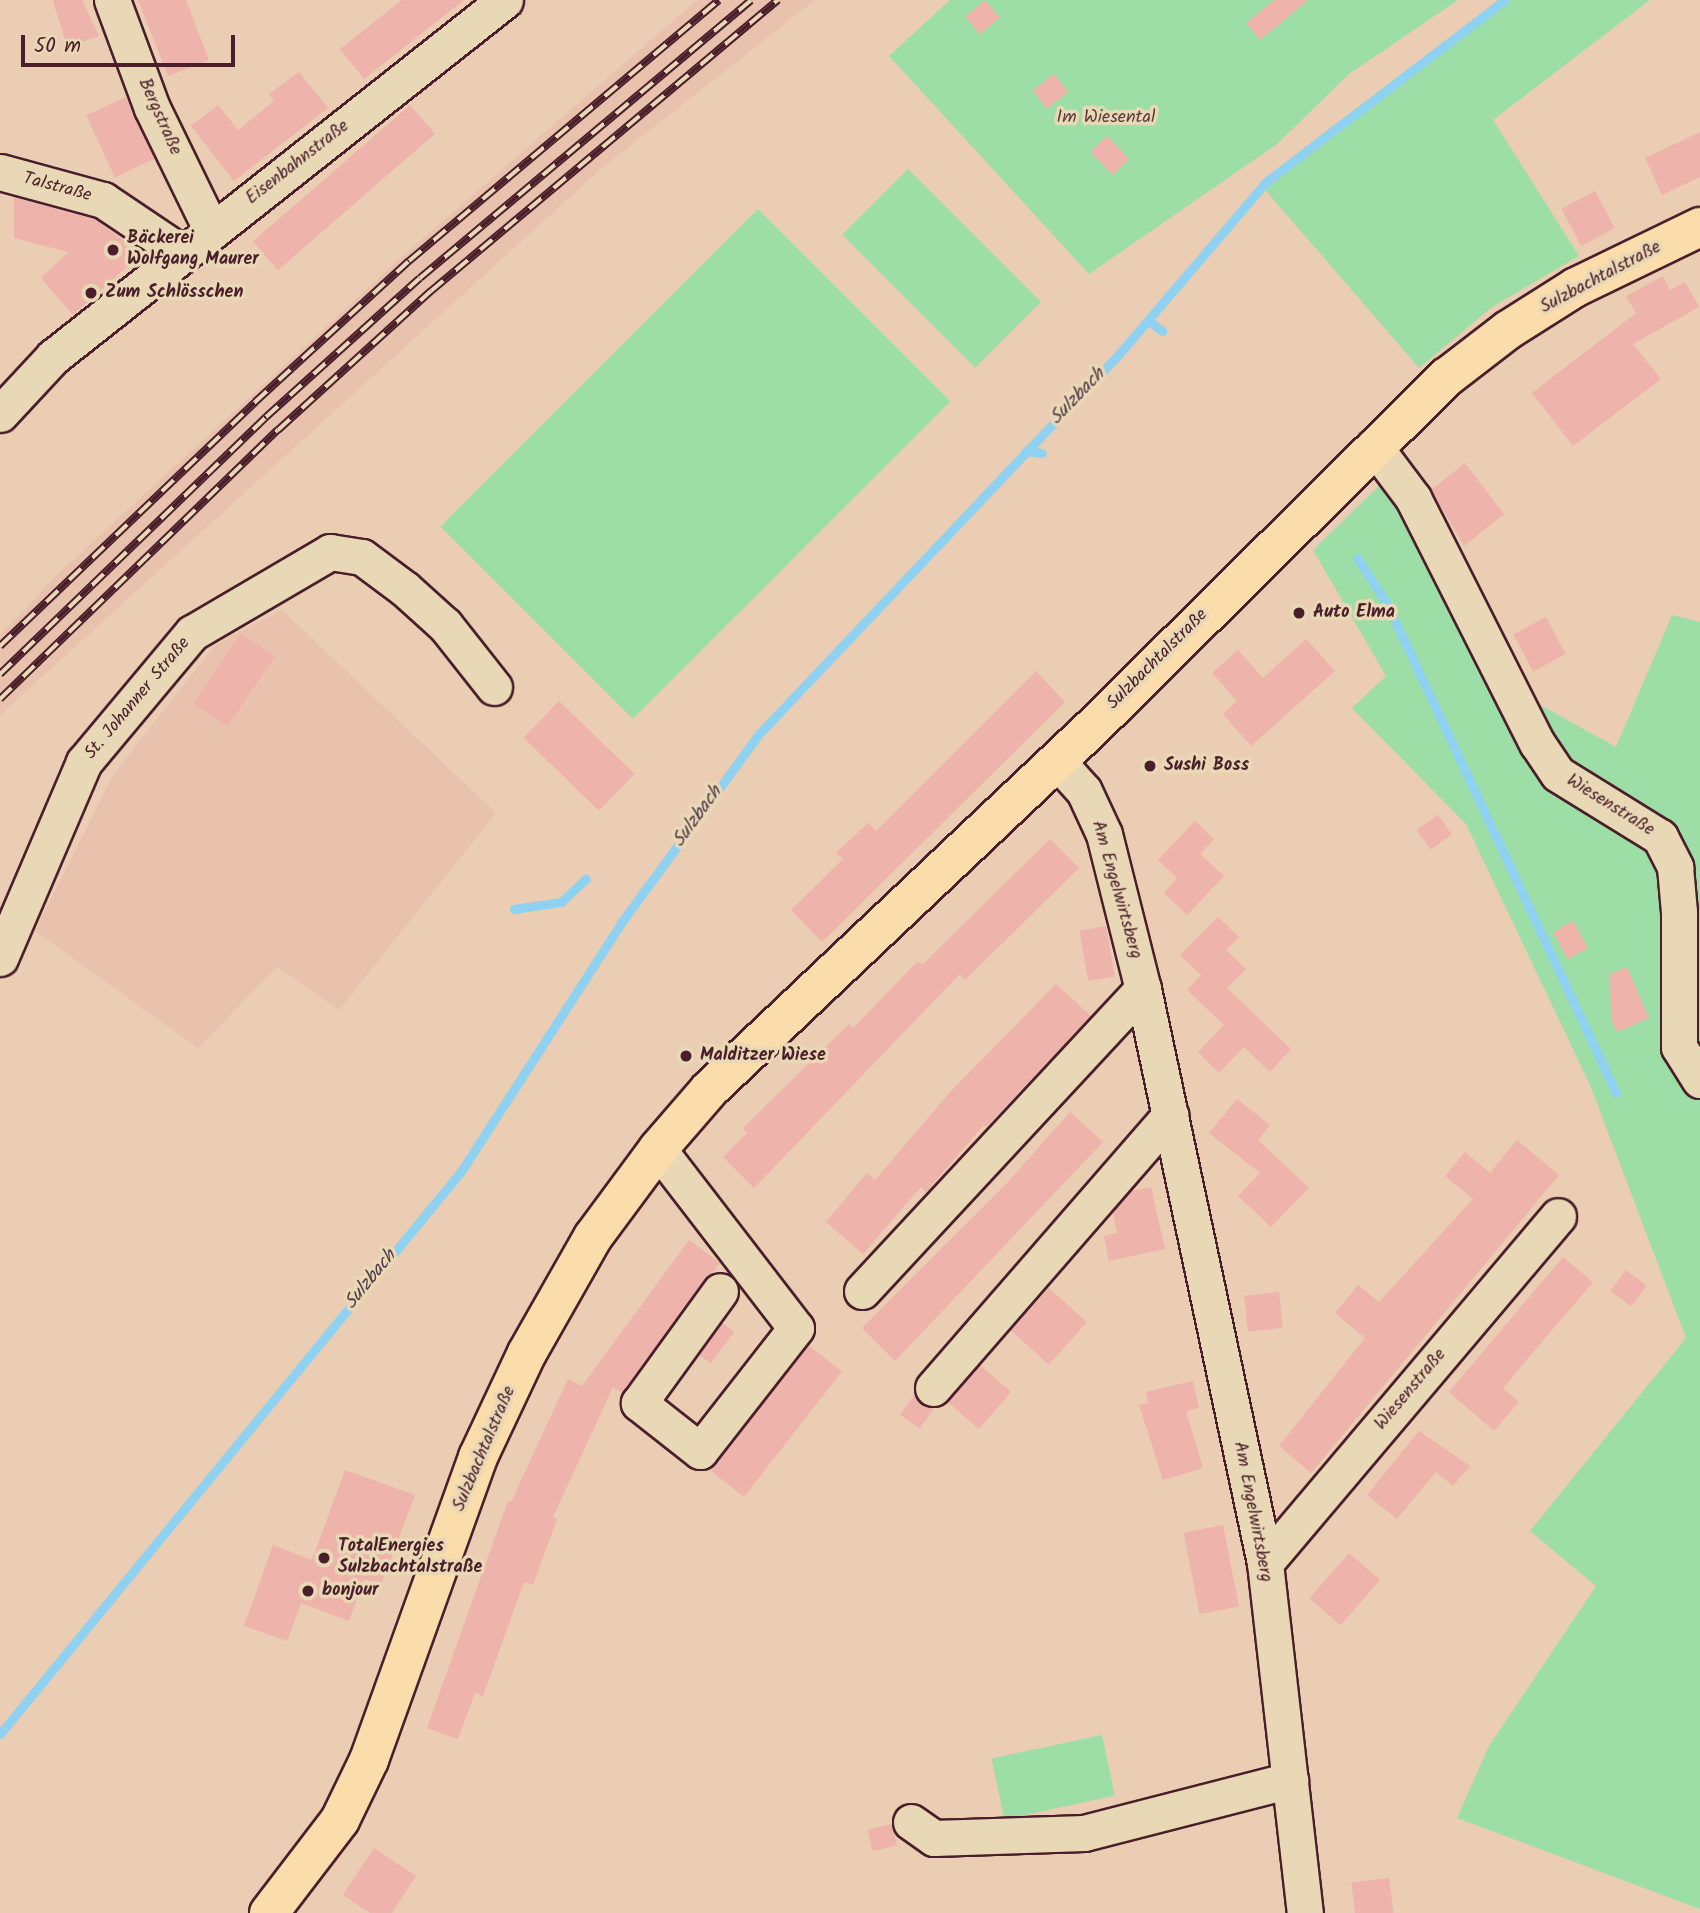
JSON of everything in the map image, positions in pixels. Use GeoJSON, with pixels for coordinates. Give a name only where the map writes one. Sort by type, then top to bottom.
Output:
{"type":"FeatureCollection","features":[{"type":"Feature","properties":{"kind":"main road","name":"Sulzbachtalstraße"},"geometry":{"type":"LineString","coordinates":[[269,1913],[340,1821],[369,1760],[478,1457],[527,1353],[593,1237],[658,1149],[710,1089],[1057,761],[1447,377],[1508,330],[1576,287],[1700,228]]}},
{"type":"Feature","properties":{"kind":"street","name":"Bergstraße"},"geometry":{"type":"LineString","coordinates":[[112,0],[152,108],[212,231]]}},
{"type":"Feature","properties":{"kind":"street","name":"Eisenbahnstraße"},"geometry":{"type":"LineString","coordinates":[[0,414],[52,357],[505,0]]}},
{"type":"Feature","properties":{"kind":"street","name":"Talstraße"},"geometry":{"type":"LineString","coordinates":[[0,172],[103,200],[182,253]]}},
{"type":"Feature","properties":{"kind":"street","name":"Wiesenstraße"},"geometry":{"type":"LineString","coordinates":[[1374,446],[1413,498],[1537,743],[1558,774],[1660,837],[1675,867],[1679,1047],[1700,1080]]}},
{"type":"Feature","properties":{"kind":"street","name":"St. Johanner Straße"},"geometry":{"type":"LineString","coordinates":[[0,958],[84,762],[192,634],[330,552],[362,557],[405,589],[445,625],[494,687]]}},
{"type":"Feature","properties":{"kind":"street","name":"Am Engelwirtsberg"},"geometry":{"type":"LineString","coordinates":[[1057,761],[1084,791],[1104,834],[1143,989],[1265,1563],[1305,1913]]}},
{"type":"Feature","properties":{"kind":"street"},"geometry":{"type":"LineString","coordinates":[[862,1291],[1143,989]]}},
{"type":"Feature","properties":{"kind":"street"},"geometry":{"type":"LineString","coordinates":[[933,1388],[1170,1115]]}},
{"type":"Feature","properties":{"kind":"street"},"geometry":{"type":"LineString","coordinates":[[658,1149],[796,1328],[700,1451],[639,1403],[720,1292]]}},
{"type":"Feature","properties":{"kind":"street","name":"Wiesenstraße"},"geometry":{"type":"LineString","coordinates":[[1265,1563],[1558,1216]]}},
{"type":"Feature","properties":{"kind":"street"},"geometry":{"type":"LineString","coordinates":[[911,1822],[934,1838],[1084,1833],[1290,1780]]}},
{"type":"Feature","properties":{"kind":"shaded area"},"geometry":{"type":"Polygon","coordinates":[[[697,0],[815,0],[602,168],[0,715],[0,635],[58,574],[406,253],[697,0]]]}},
{"type":"Feature","properties":{"kind":"shaded area"},"geometry":{"type":"Polygon","coordinates":[[[282,610],[496,813],[339,1010],[277,967],[198,1048],[35,931],[113,775],[215,645],[282,610]]]}},
{"type":"Feature","properties":{"kind":"green space","name":"Im Wiesental"},"geometry":{"type":"Polygon","coordinates":[[[950,0],[1458,0],[1349,74],[1277,144],[1089,274],[889,56],[950,0]]]}},
{"type":"Feature","properties":{"kind":"green space"},"geometry":{"type":"Polygon","coordinates":[[[1510,0],[1650,0],[1493,120],[1579,256],[1492,307],[1419,368],[1261,185],[1510,0]]]}},
{"type":"Feature","properties":{"kind":"green space"},"geometry":{"type":"Polygon","coordinates":[[[908,169],[1041,302],[975,368],[842,235],[908,169]]]}},
{"type":"Feature","properties":{"kind":"green space"},"geometry":{"type":"Polygon","coordinates":[[[758,209],[950,401],[633,719],[441,526],[758,209]]]}},
{"type":"Feature","properties":{"kind":"green space"},"geometry":{"type":"Polygon","coordinates":[[[1385,480],[1535,702],[1616,747],[1672,615],[1700,622],[1700,1909],[1457,1818],[1489,1746],[1596,1586],[1530,1531],[1686,1338],[1590,1085],[1466,824],[1352,708],[1386,676],[1313,550],[1385,480]]]}},
{"type":"Feature","properties":{"kind":"green space"},"geometry":{"type":"Polygon","coordinates":[[[1102,1735],[1115,1796],[1004,1819],[991,1758],[1102,1735]]]}},
{"type":"Feature","properties":{"kind":"building"},"geometry":{"type":"Polygon","coordinates":[[[53,0],[82,0],[99,36],[67,47],[53,0]]]}},
{"type":"Feature","properties":{"kind":"building"},"geometry":{"type":"Polygon","coordinates":[[[138,0],[186,0],[209,60],[168,76],[138,0]]]}},
{"type":"Feature","properties":{"kind":"building"},"geometry":{"type":"Polygon","coordinates":[[[402,0],[464,0],[364,79],[340,49],[402,0]]]}},
{"type":"Feature","properties":{"kind":"building"},"geometry":{"type":"Polygon","coordinates":[[[985,0],[1000,18],[980,34],[965,17],[985,0]]]}},
{"type":"Feature","properties":{"kind":"building"},"geometry":{"type":"Polygon","coordinates":[[[1274,0],[1308,0],[1260,40],[1246,23],[1274,0]]]}},
{"type":"Feature","properties":{"kind":"building"},"geometry":{"type":"Polygon","coordinates":[[[299,72],[328,108],[234,181],[191,126],[218,105],[238,130],[274,101],[269,94],[299,72]]]}},
{"type":"Feature","properties":{"kind":"building"},"geometry":{"type":"Polygon","coordinates":[[[1054,74],[1068,92],[1047,109],[1033,91],[1054,74]]]}},
{"type":"Feature","properties":{"kind":"building"},"geometry":{"type":"Polygon","coordinates":[[[126,97],[155,159],[115,177],[86,116],[126,97]]]}},
{"type":"Feature","properties":{"kind":"building"},"geometry":{"type":"Polygon","coordinates":[[[410,105],[435,134],[278,270],[253,241],[410,105]]]}},
{"type":"Feature","properties":{"kind":"building"},"geometry":{"type":"Polygon","coordinates":[[[1700,132],[1700,177],[1662,195],[1645,158],[1700,132]]]}},
{"type":"Feature","properties":{"kind":"building"},"geometry":{"type":"Polygon","coordinates":[[[1107,136],[1129,159],[1113,175],[1090,152],[1107,136]]]}},
{"type":"Feature","properties":{"kind":"building"},"geometry":{"type":"Polygon","coordinates":[[[1595,191],[1615,228],[1581,246],[1561,209],[1595,191]]]}},
{"type":"Feature","properties":{"kind":"building"},"geometry":{"type":"Polygon","coordinates":[[[14,197],[95,219],[141,254],[73,315],[41,278],[68,252],[14,238],[14,197]]]}},
{"type":"Feature","properties":{"kind":"building"},"geometry":{"type":"Polygon","coordinates":[[[1663,276],[1670,290],[1685,282],[1699,307],[1633,344],[1661,379],[1573,446],[1532,393],[1636,313],[1626,296],[1663,276]]]}},
{"type":"Feature","properties":{"kind":"building"},"geometry":{"type":"Polygon","coordinates":[[[1465,463],[1504,514],[1464,546],[1431,490],[1465,463]]]}},
{"type":"Feature","properties":{"kind":"building"},"geometry":{"type":"Polygon","coordinates":[[[1546,617],[1566,654],[1533,671],[1513,634],[1546,617]]]}},
{"type":"Feature","properties":{"kind":"building"},"geometry":{"type":"Polygon","coordinates":[[[241,633],[275,656],[227,726],[193,703],[241,633]]]}},
{"type":"Feature","properties":{"kind":"building"},"geometry":{"type":"Polygon","coordinates":[[[1306,639],[1335,671],[1251,746],[1223,714],[1237,701],[1212,673],[1238,650],[1263,678],[1306,639]]]}},
{"type":"Feature","properties":{"kind":"building"},"geometry":{"type":"Polygon","coordinates":[[[1036,671],[1065,702],[822,942],[791,910],[843,859],[836,853],[868,823],[876,831],[1036,671]]]}},
{"type":"Feature","properties":{"kind":"building"},"geometry":{"type":"Polygon","coordinates":[[[559,701],[635,774],[599,811],[524,738],[559,701]]]}},
{"type":"Feature","properties":{"kind":"building"},"geometry":{"type":"Polygon","coordinates":[[[1438,815],[1452,835],[1430,850],[1417,830],[1438,815]]]}},
{"type":"Feature","properties":{"kind":"building"},"geometry":{"type":"Polygon","coordinates":[[[1195,821],[1214,839],[1200,854],[1224,876],[1187,915],[1164,893],[1177,878],[1158,860],[1195,821]]]}},
{"type":"Feature","properties":{"kind":"building"},"geometry":{"type":"Polygon","coordinates":[[[1050,839],[1079,868],[965,980],[960,974],[754,1188],[723,1157],[747,1133],[743,1128],[849,1024],[853,1028],[918,961],[922,965],[1050,839]]]}},
{"type":"Feature","properties":{"kind":"building"},"geometry":{"type":"Polygon","coordinates":[[[1218,917],[1239,937],[1226,950],[1246,969],[1227,988],[1291,1049],[1270,1072],[1244,1047],[1219,1073],[1198,1052],[1224,1025],[1187,990],[1201,975],[1180,955],[1218,917]]]}},
{"type":"Feature","properties":{"kind":"building"},"geometry":{"type":"Polygon","coordinates":[[[1573,921],[1588,948],[1568,959],[1553,932],[1573,921]]]}},
{"type":"Feature","properties":{"kind":"building"},"geometry":{"type":"Polygon","coordinates":[[[1106,926],[1115,976],[1088,981],[1079,931],[1106,926]]]}},
{"type":"Feature","properties":{"kind":"building"},"geometry":{"type":"Polygon","coordinates":[[[1627,967],[1649,1018],[1617,1032],[1611,1020],[1610,974],[1627,967]]]}},
{"type":"Feature","properties":{"kind":"building"},"geometry":{"type":"Polygon","coordinates":[[[1056,984],[1091,1016],[986,1127],[984,1125],[926,1192],[921,1187],[863,1254],[826,1222],[867,1173],[875,1180],[951,1091],[1056,984]]]}},
{"type":"Feature","properties":{"kind":"building"},"geometry":{"type":"Polygon","coordinates":[[[1237,1099],[1270,1125],[1258,1140],[1309,1188],[1271,1227],[1238,1196],[1260,1173],[1209,1133],[1237,1099]]]}},
{"type":"Feature","properties":{"kind":"building"},"geometry":{"type":"Polygon","coordinates":[[[1070,1112],[1103,1142],[895,1361],[862,1328],[1006,1184],[1070,1112]]]}},
{"type":"Feature","properties":{"kind":"building"},"geometry":{"type":"Polygon","coordinates":[[[1517,1140],[1559,1175],[1311,1473],[1279,1446],[1365,1338],[1335,1313],[1358,1285],[1379,1302],[1473,1199],[1445,1176],[1465,1152],[1490,1173],[1517,1140]]]}},
{"type":"Feature","properties":{"kind":"building"},"geometry":{"type":"Polygon","coordinates":[[[1151,1187],[1165,1249],[1109,1261],[1104,1236],[1117,1233],[1113,1212],[1131,1191],[1151,1187]]]}},
{"type":"Feature","properties":{"kind":"building"},"geometry":{"type":"Polygon","coordinates":[[[689,1240],[720,1263],[622,1393],[613,1387],[553,1517],[557,1519],[533,1585],[524,1582],[483,1696],[475,1693],[458,1739],[427,1728],[508,1501],[511,1502],[568,1379],[582,1386],[689,1240]]]}},
{"type":"Feature","properties":{"kind":"building"},"geometry":{"type":"Polygon","coordinates":[[[1563,1257],[1593,1282],[1503,1388],[1519,1402],[1494,1431],[1449,1392],[1563,1257]]]}},
{"type":"Feature","properties":{"kind":"building"},"geometry":{"type":"Polygon","coordinates":[[[1626,1270],[1647,1286],[1631,1306],[1610,1291],[1626,1270]]]}},
{"type":"Feature","properties":{"kind":"building"},"geometry":{"type":"Polygon","coordinates":[[[1049,1288],[1087,1322],[1049,1364],[1011,1330],[1049,1288]]]}},
{"type":"Feature","properties":{"kind":"building"},"geometry":{"type":"Polygon","coordinates":[[[1279,1292],[1283,1328],[1248,1331],[1244,1296],[1279,1292]]]}},
{"type":"Feature","properties":{"kind":"building"},"geometry":{"type":"Polygon","coordinates":[[[722,1323],[734,1332],[711,1363],[699,1354],[722,1323]]]}},
{"type":"Feature","properties":{"kind":"building"},"geometry":{"type":"Polygon","coordinates":[[[808,1345],[842,1371],[744,1497],[710,1470],[808,1345]]]}},
{"type":"Feature","properties":{"kind":"building"},"geometry":{"type":"Polygon","coordinates":[[[980,1365],[1011,1392],[979,1429],[948,1402],[980,1365]]]}},
{"type":"Feature","properties":{"kind":"building"},"geometry":{"type":"Polygon","coordinates":[[[1193,1381],[1199,1408],[1186,1411],[1203,1468],[1163,1480],[1139,1405],[1148,1403],[1146,1392],[1193,1381]]]}},
{"type":"Feature","properties":{"kind":"building"},"geometry":{"type":"Polygon","coordinates":[[[914,1395],[934,1409],[920,1428],[900,1415],[914,1395]]]}},
{"type":"Feature","properties":{"kind":"building"},"geometry":{"type":"Polygon","coordinates":[[[1419,1431],[1470,1466],[1453,1486],[1436,1472],[1397,1519],[1367,1495],[1419,1431]]]}},
{"type":"Feature","properties":{"kind":"building"},"geometry":{"type":"Polygon","coordinates":[[[345,1470],[415,1495],[381,1585],[364,1579],[349,1621],[301,1603],[287,1641],[244,1626],[273,1545],[312,1560],[345,1470]]]}},
{"type":"Feature","properties":{"kind":"building"},"geometry":{"type":"Polygon","coordinates":[[[1223,1525],[1239,1606],[1200,1614],[1184,1533],[1223,1525]]]}},
{"type":"Feature","properties":{"kind":"building"},"geometry":{"type":"Polygon","coordinates":[[[1349,1553],[1380,1580],[1341,1625],[1310,1598],[1349,1553]]]}},
{"type":"Feature","properties":{"kind":"building"},"geometry":{"type":"Polygon","coordinates":[[[892,1824],[897,1845],[873,1851],[868,1830],[892,1824]]]}},
{"type":"Feature","properties":{"kind":"building"},"geometry":{"type":"Polygon","coordinates":[[[374,1848],[416,1876],[392,1913],[370,1913],[343,1895],[374,1848]]]}},
{"type":"Feature","properties":{"kind":"building"},"geometry":{"type":"Polygon","coordinates":[[[1389,1878],[1393,1913],[1355,1913],[1351,1883],[1389,1878]]]}},
{"type":"Feature","properties":{"kind":"waterway","name":"Sulzbach"},"geometry":{"type":"LineString","coordinates":[[0,1734],[462,1170],[621,923],[758,735],[1119,354],[1267,181],[1505,0]]}},
{"type":"Feature","properties":{"kind":"waterway"},"geometry":{"type":"LineString","coordinates":[[1148,320],[1162,331]]}},
{"type":"Feature","properties":{"kind":"waterway"},"geometry":{"type":"LineString","coordinates":[[1026,451],[1042,453]]}},
{"type":"Feature","properties":{"kind":"waterway"},"geometry":{"type":"LineString","coordinates":[[1357,558],[1386,602],[1616,1093]]}},
{"type":"Feature","properties":{"kind":"waterway"},"geometry":{"type":"LineString","coordinates":[[514,909],[561,902],[586,879]]}},
{"type":"Feature","properties":{"kind":"railway"},"geometry":{"type":"LineString","coordinates":[[0,646],[255,402],[409,261],[719,0]]}},
{"type":"Feature","properties":{"kind":"railway"},"geometry":{"type":"LineString","coordinates":[[0,674],[266,417],[420,278],[751,0]]}},
{"type":"Feature","properties":{"kind":"railway"},"geometry":{"type":"LineString","coordinates":[[0,699],[278,430],[431,291],[778,0]]}},
{"type":"Feature","properties":{"kind":"place","name":"Bäckerei Wolfgang Maurer"},"geometry":{"type":"Point","coordinates":[113,250]}},
{"type":"Feature","properties":{"kind":"place","name":"Zum Schlösschen"},"geometry":{"type":"Point","coordinates":[91,293]}},
{"type":"Feature","properties":{"kind":"place","name":"Auto Elma"},"geometry":{"type":"Point","coordinates":[1299,613]}},
{"type":"Feature","properties":{"kind":"place","name":"Sushi Boss"},"geometry":{"type":"Point","coordinates":[1150,766]}},
{"type":"Feature","properties":{"kind":"place","name":"Malditzer Wiese"},"geometry":{"type":"Point","coordinates":[686,1056]}},
{"type":"Feature","properties":{"kind":"place","name":"TotalEnergies Sulzbachtalstraße"},"geometry":{"type":"Point","coordinates":[324,1558]}},
{"type":"Feature","properties":{"kind":"place","name":"bonjour"},"geometry":{"type":"Point","coordinates":[308,1591]}}]}
